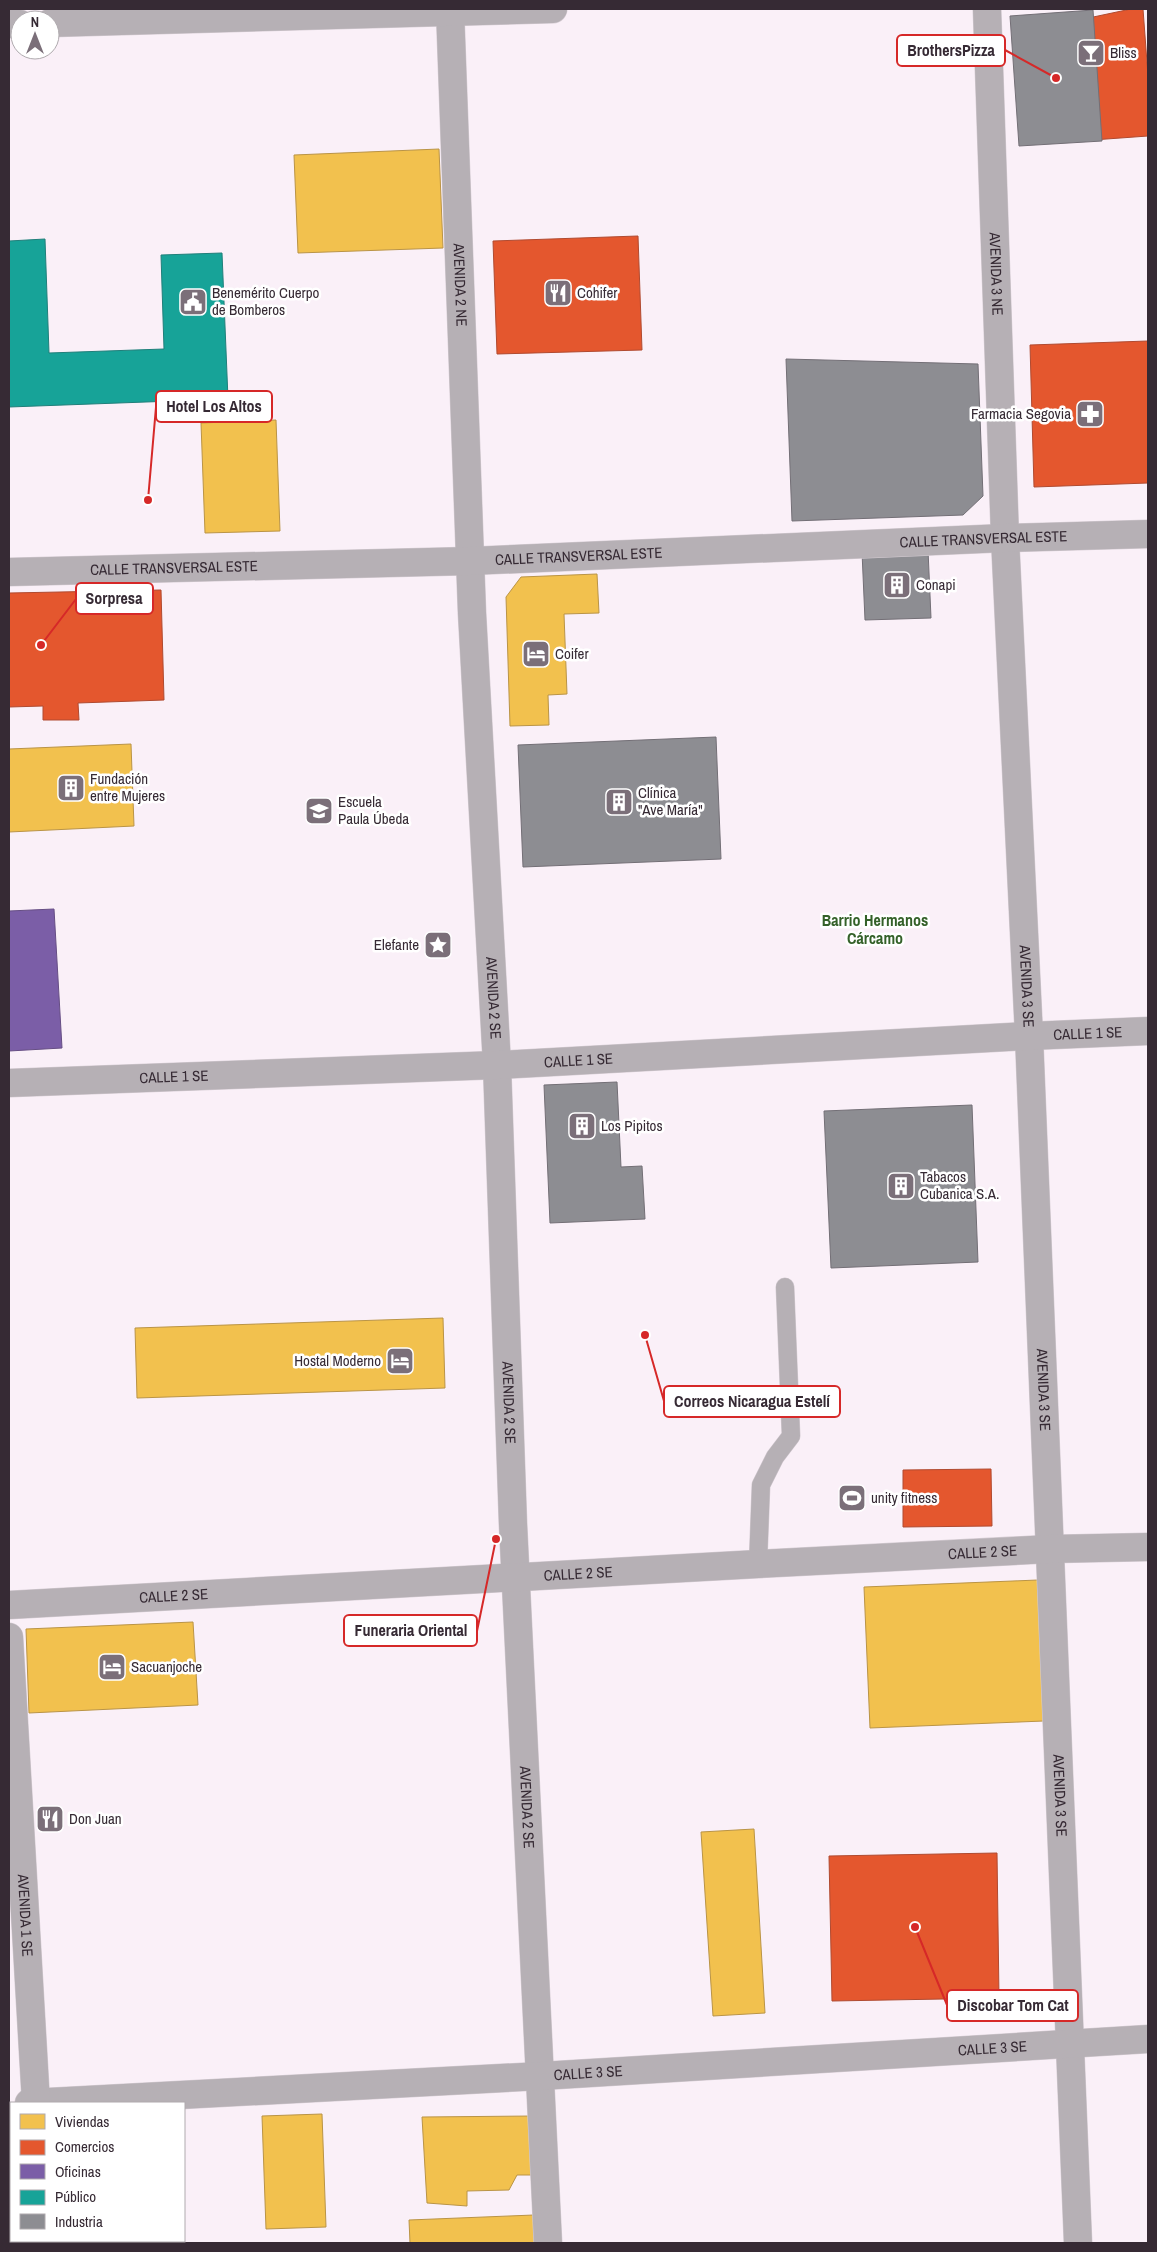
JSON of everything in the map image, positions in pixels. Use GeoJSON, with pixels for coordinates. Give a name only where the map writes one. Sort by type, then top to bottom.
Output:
{"type":"FeatureCollection","features":[{"type":"Feature","properties":{"kind":"street"},"geometry":{"type":"LineString","coordinates":[[60,23],[553,9]]}},
{"type":"Feature","properties":{"kind":"street","name":"AVENIDA 3 NE"},"geometry":{"type":"LineString","coordinates":[[987,9],[1005,538]]}},
{"type":"Feature","properties":{"kind":"street","name":"AVENIDA 2 NE"},"geometry":{"type":"LineString","coordinates":[[450,11],[470,561]]}},
{"type":"Feature","properties":{"kind":"street","name":"CALLE TRANSVERSAL ESTE"},"geometry":{"type":"LineString","coordinates":[[9,572],[470,561],[1005,538],[1148,534]]}},
{"type":"Feature","properties":{"kind":"street","name":"AVENIDA 3 SE"},"geometry":{"type":"LineString","coordinates":[[1005,538],[1029,1036],[1078,2243]]}},
{"type":"Feature","properties":{"kind":"street","name":"AVENIDA 2 SE"},"geometry":{"type":"LineString","coordinates":[[470,561],[497,1065],[516,1577],[548,2243]]}},
{"type":"Feature","properties":{"kind":"street","name":"CALLE 1 SE"},"geometry":{"type":"LineString","coordinates":[[9,1084],[497,1065],[1148,1031]]}},
{"type":"Feature","properties":{"kind":"street","name":"CALLE 2 SE"},"geometry":{"type":"LineString","coordinates":[[9,1605],[1050,1549],[1148,1547]]}},
{"type":"Feature","properties":{"kind":"street","name":"AVENIDA 1 SE"},"geometry":{"type":"LineString","coordinates":[[9,1636],[36,2102]]}},
{"type":"Feature","properties":{"kind":"street","name":"CALLE 3 SE"},"geometry":{"type":"LineString","coordinates":[[55,2102],[541,2076],[1148,2039]]}},
{"type":"Feature","properties":{"kind":"lane"},"geometry":{"type":"LineString","coordinates":[[758,1564],[761,1485],[775,1457],[791,1436],[785,1287]]}},
{"type":"Feature","properties":{"kind":"building: Viviendas"},"geometry":{"type":"Polygon","coordinates":[[[439,149],[443,248],[298,253],[294,155],[439,149]]]}},
{"type":"Feature","properties":{"kind":"building: Viviendas"},"geometry":{"type":"Polygon","coordinates":[[[276,420],[280,531],[205,533],[201,423],[276,420]]]}},
{"type":"Feature","properties":{"kind":"building: Viviendas","name":"Coifer"},"geometry":{"type":"Polygon","coordinates":[[[597,574],[599,613],[564,614],[567,694],[548,695],[549,725],[510,726],[506,597],[521,577],[597,574]]]}},
{"type":"Feature","properties":{"kind":"building: Viviendas","name":"Fundación entre Mujeres"},"geometry":{"type":"Polygon","coordinates":[[[131,744],[134,826],[9,832],[9,749],[131,744]]]}},
{"type":"Feature","properties":{"kind":"building: Viviendas"},"geometry":{"type":"Polygon","coordinates":[[[443,1318],[445,1388],[137,1398],[135,1328],[443,1318]]]}},
{"type":"Feature","properties":{"kind":"building: Viviendas"},"geometry":{"type":"Polygon","coordinates":[[[1038,1580],[1044,1721],[870,1728],[864,1587],[1038,1580]]]}},
{"type":"Feature","properties":{"kind":"building: Viviendas","name":"Sacuanjoche"},"geometry":{"type":"Polygon","coordinates":[[[193,1622],[198,1705],[29,1713],[26,1629],[193,1622]]]}},
{"type":"Feature","properties":{"kind":"building: Viviendas"},"geometry":{"type":"Polygon","coordinates":[[[754,1829],[765,2013],[713,2016],[701,1832],[754,1829]]]}},
{"type":"Feature","properties":{"kind":"building: Viviendas"},"geometry":{"type":"Polygon","coordinates":[[[322,2114],[326,2227],[266,2229],[262,2116],[322,2114]]]}},
{"type":"Feature","properties":{"kind":"building: Viviendas"},"geometry":{"type":"Polygon","coordinates":[[[533,2116],[533,2175],[517,2175],[509,2190],[467,2191],[467,2206],[427,2203],[422,2117],[533,2116]]]}},
{"type":"Feature","properties":{"kind":"building: Viviendas"},"geometry":{"type":"Polygon","coordinates":[[[534,2215],[536,2243],[410,2243],[409,2220],[534,2215]]]}},
{"type":"Feature","properties":{"kind":"building: Comercios","name":"Bliss"},"geometry":{"type":"Polygon","coordinates":[[[1131,9],[1143,9],[1148,76],[1148,136],[1051,143],[1032,30],[1131,9]]]}},
{"type":"Feature","properties":{"kind":"building: Comercios"},"geometry":{"type":"Polygon","coordinates":[[[638,236],[642,350],[497,354],[493,241],[638,236]]]}},
{"type":"Feature","properties":{"kind":"building: Comercios","name":"Farmacia Segovia"},"geometry":{"type":"Polygon","coordinates":[[[1148,341],[1148,483],[1034,487],[1030,345],[1148,341]]]}},
{"type":"Feature","properties":{"kind":"building: Comercios"},"geometry":{"type":"Polygon","coordinates":[[[161,590],[164,700],[78,703],[79,720],[43,720],[43,706],[9,707],[9,593],[161,590]]]}},
{"type":"Feature","properties":{"kind":"building: Comercios"},"geometry":{"type":"Polygon","coordinates":[[[991,1469],[992,1526],[903,1527],[903,1470],[991,1469]]]}},
{"type":"Feature","properties":{"kind":"building: Comercios"},"geometry":{"type":"Polygon","coordinates":[[[997,1853],[999,1998],[832,2001],[829,1856],[997,1853]]]}},
{"type":"Feature","properties":{"kind":"building: Oficinas"},"geometry":{"type":"Polygon","coordinates":[[[54,909],[62,1048],[9,1051],[9,911],[54,909]]]}},
{"type":"Feature","properties":{"kind":"building: Público","name":"Benemérito Cuerpo de Bomberos"},"geometry":{"type":"Polygon","coordinates":[[[45,239],[49,353],[164,349],[161,255],[222,253],[228,399],[9,407],[9,241],[45,239]]]}},
{"type":"Feature","properties":{"kind":"building: Industria"},"geometry":{"type":"Polygon","coordinates":[[[1093,10],[1102,141],[1019,146],[1010,16],[1093,10]]]}},
{"type":"Feature","properties":{"kind":"building: Industria"},"geometry":{"type":"Polygon","coordinates":[[[786,359],[978,364],[983,496],[963,515],[792,521],[786,359]]]}},
{"type":"Feature","properties":{"kind":"building: Industria","name":"Conapi"},"geometry":{"type":"Polygon","coordinates":[[[928,550],[931,618],[865,620],[862,552],[928,550]]]}},
{"type":"Feature","properties":{"kind":"building: Industria","name":"Clínica \"Ave María\""},"geometry":{"type":"Polygon","coordinates":[[[716,737],[721,859],[523,867],[518,745],[716,737]]]}},
{"type":"Feature","properties":{"kind":"building: Industria","name":"Los Pipitos"},"geometry":{"type":"Polygon","coordinates":[[[617,1082],[621,1167],[642,1166],[645,1219],[550,1223],[544,1085],[617,1082]]]}},
{"type":"Feature","properties":{"kind":"building: Industria","name":"Tabacos Cubanica S.A."},"geometry":{"type":"Polygon","coordinates":[[[972,1105],[978,1262],[831,1268],[824,1111],[972,1105]]]}},
{"type":"Feature","properties":{"kind":"place","name":"Bliss"},"geometry":{"type":"Point","coordinates":[1091,53]}},
{"type":"Feature","properties":{"kind":"place","name":"BrothersPizza"},"geometry":{"type":"Point","coordinates":[1056,78]}},
{"type":"Feature","properties":{"kind":"place","name":"Cohifer"},"geometry":{"type":"Point","coordinates":[558,293]}},
{"type":"Feature","properties":{"kind":"place","name":"Benemérito Cuerpo de Bomberos"},"geometry":{"type":"Point","coordinates":[193,302]}},
{"type":"Feature","properties":{"kind":"place","name":"Farmacia Segovia"},"geometry":{"type":"Point","coordinates":[1090,414]}},
{"type":"Feature","properties":{"kind":"place","name":"Hotel Los Altos"},"geometry":{"type":"Point","coordinates":[148,500]}},
{"type":"Feature","properties":{"kind":"place","name":"Conapi"},"geometry":{"type":"Point","coordinates":[897,585]}},
{"type":"Feature","properties":{"kind":"place","name":"Sorpresa"},"geometry":{"type":"Point","coordinates":[41,645]}},
{"type":"Feature","properties":{"kind":"place","name":"Coifer"},"geometry":{"type":"Point","coordinates":[536,654]}},
{"type":"Feature","properties":{"kind":"place","name":"Fundación entre Mujeres"},"geometry":{"type":"Point","coordinates":[71,788]}},
{"type":"Feature","properties":{"kind":"place","name":"Clínica \"Ave María\""},"geometry":{"type":"Point","coordinates":[619,802]}},
{"type":"Feature","properties":{"kind":"place","name":"Escuela Paula Úbeda"},"geometry":{"type":"Point","coordinates":[319,811]}},
{"type":"Feature","properties":{"kind":"place","name":"Elefante"},"geometry":{"type":"Point","coordinates":[438,945]}},
{"type":"Feature","properties":{"kind":"place","name":"Los Pipitos"},"geometry":{"type":"Point","coordinates":[582,1126]}},
{"type":"Feature","properties":{"kind":"place","name":"Tabacos Cubanica S.A."},"geometry":{"type":"Point","coordinates":[901,1186]}},
{"type":"Feature","properties":{"kind":"place","name":"Correos Nicaragua Estelí"},"geometry":{"type":"Point","coordinates":[645,1335]}},
{"type":"Feature","properties":{"kind":"place","name":"Hostal Moderno"},"geometry":{"type":"Point","coordinates":[400,1361]}},
{"type":"Feature","properties":{"kind":"place","name":"unity fitness"},"geometry":{"type":"Point","coordinates":[852,1498]}},
{"type":"Feature","properties":{"kind":"place","name":"Funeraria Oriental"},"geometry":{"type":"Point","coordinates":[496,1539]}},
{"type":"Feature","properties":{"kind":"place","name":"Sacuanjoche"},"geometry":{"type":"Point","coordinates":[112,1667]}},
{"type":"Feature","properties":{"kind":"place","name":"Don Juan"},"geometry":{"type":"Point","coordinates":[50,1819]}},
{"type":"Feature","properties":{"kind":"place","name":"Discobar Tom Cat"},"geometry":{"type":"Point","coordinates":[915,1927]}},
{"type":"Feature","properties":{"kind":"district","name":"Barrio Hermanos Cárcamo"},"geometry":{"type":"Point","coordinates":[875,929]}}]}
